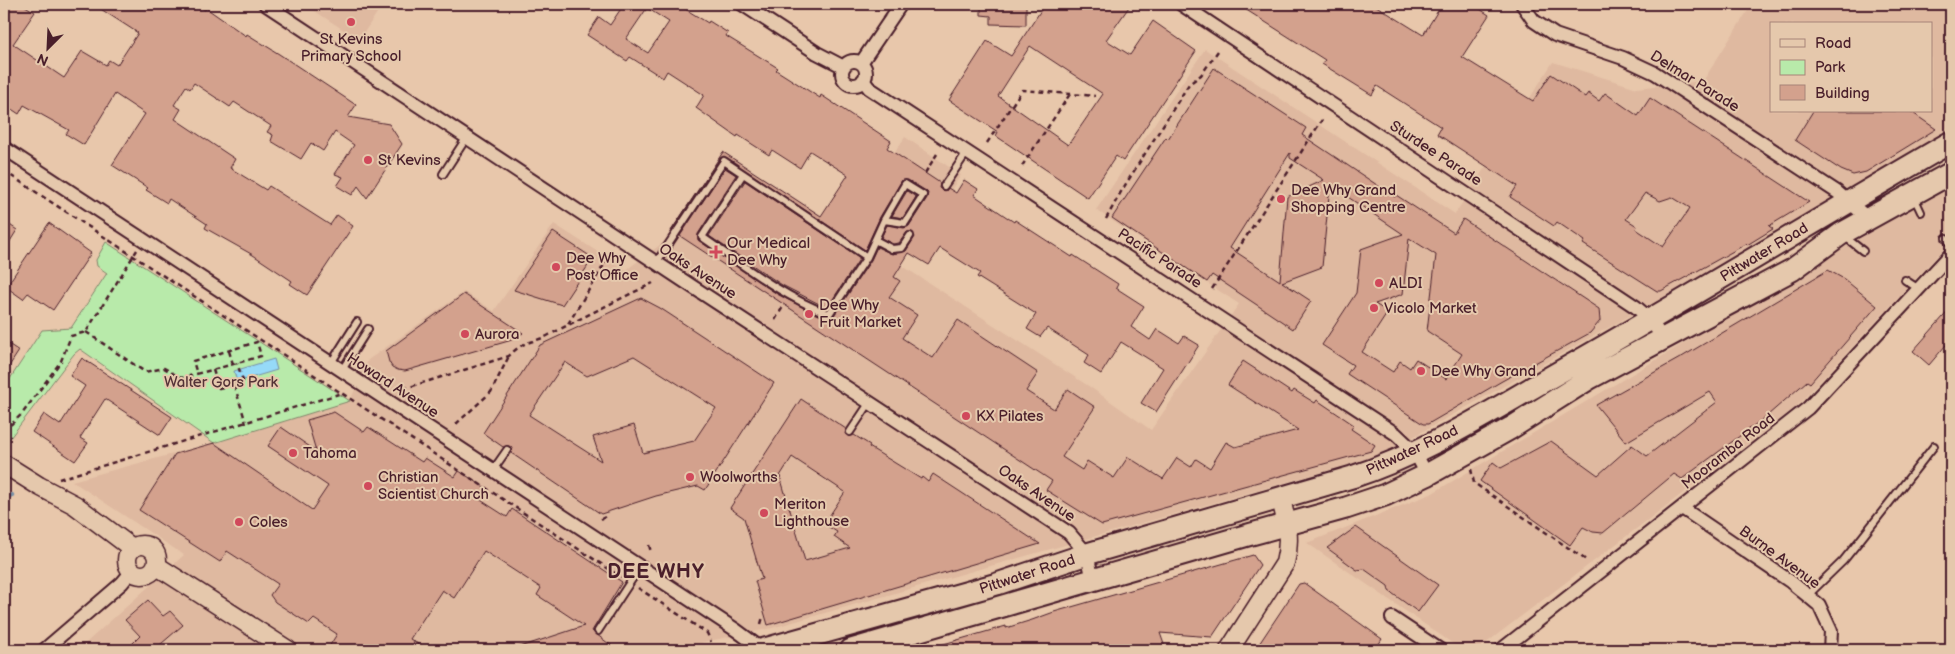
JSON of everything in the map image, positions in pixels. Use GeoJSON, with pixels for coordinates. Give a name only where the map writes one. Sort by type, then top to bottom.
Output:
{"type":"FeatureCollection","features":[{"type":"Feature","properties":{"kind":"highway","name":"Pittwater Road"},"geometry":{"type":"LineString","coordinates":[[762,650],[997,584],[1087,554],[1367,472],[1415,452],[1651,320],[1951,142]]}},
{"type":"Feature","properties":{"kind":"highway","name":"Pittwater Road"},"geometry":{"type":"LineString","coordinates":[[851,650],[1288,525],[1385,495],[1427,475],[1511,428],[1590,378],[1792,270],[1841,234],[1869,219],[1917,203],[1951,173]]}},
{"type":"Feature","properties":{"kind":"main road"},"geometry":{"type":"LineString","coordinates":[[4,464],[83,510],[132,548]]}},
{"type":"Feature","properties":{"kind":"main road"},"geometry":{"type":"LineString","coordinates":[[1229,650],[1285,563],[1288,554],[1288,525],[1280,497]]}},
{"type":"Feature","properties":{"kind":"main road"},"geometry":{"type":"LineString","coordinates":[[142,545],[151,548],[157,556],[157,566],[154,570],[141,576],[132,571],[128,567],[127,557],[132,548],[142,545]]}},
{"type":"Feature","properties":{"kind":"main road"},"geometry":{"type":"LineString","coordinates":[[157,566],[288,650]]}},
{"type":"Feature","properties":{"kind":"street","name":"Oaks Avenue"},"geometry":{"type":"LineString","coordinates":[[265,4],[656,263],[1069,532],[1087,554],[1093,580]]}},
{"type":"Feature","properties":{"kind":"street"},"geometry":{"type":"LineString","coordinates":[[742,4],[817,53],[844,67]]}},
{"type":"Feature","properties":{"kind":"street"},"geometry":{"type":"LineString","coordinates":[[861,63],[901,4]]}},
{"type":"Feature","properties":{"kind":"street","name":"Sturdee Parade"},"geometry":{"type":"LineString","coordinates":[[1181,4],[1636,307],[1651,320],[1663,340]]}},
{"type":"Feature","properties":{"kind":"street","name":"Delmar Parade"},"geometry":{"type":"LineString","coordinates":[[1522,4],[1534,20],[1555,34],[1624,58],[1654,73],[1837,192],[1869,219]]}},
{"type":"Feature","properties":{"kind":"street"},"geometry":{"type":"LineString","coordinates":[[854,61],[861,63],[866,73],[863,80],[857,84],[849,83],[844,78],[844,67],[854,61]]}},
{"type":"Feature","properties":{"kind":"street","name":"Pacific Parade"},"geometry":{"type":"LineString","coordinates":[[863,80],[869,88],[1396,434],[1415,452],[1427,475]]}},
{"type":"Feature","properties":{"kind":"street","name":"Howard Avenue"},"geometry":{"type":"LineString","coordinates":[[4,148],[736,630],[762,650]]}},
{"type":"Feature","properties":{"kind":"street","name":"Mooramba Road"},"geometry":{"type":"LineString","coordinates":[[1502,650],[1808,408],[1951,254]]}},
{"type":"Feature","properties":{"kind":"street","name":"Burne Avenue"},"geometry":{"type":"LineString","coordinates":[[1682,508],[1791,582],[1819,605],[1831,631],[1830,650]]}},
{"type":"Feature","properties":{"kind":"street"},"geometry":{"type":"LineString","coordinates":[[44,650],[122,583],[132,571]]}},
{"type":"Feature","properties":{"kind":"street"},"geometry":{"type":"LineString","coordinates":[[1392,618],[1440,650]]}},
{"type":"Feature","properties":{"kind":"lane"},"geometry":{"type":"LineString","coordinates":[[443,174],[467,137]]}},
{"type":"Feature","properties":{"kind":"lane"},"geometry":{"type":"LineString","coordinates":[[944,186],[967,152]]}},
{"type":"Feature","properties":{"kind":"lane"},"geometry":{"type":"LineString","coordinates":[[656,263],[724,161],[867,257]]}},
{"type":"Feature","properties":{"kind":"lane"},"geometry":{"type":"LineString","coordinates":[[743,174],[702,237],[807,306],[829,314],[867,257],[884,220],[906,184],[923,195],[904,223],[884,220]]}},
{"type":"Feature","properties":{"kind":"lane"},"geometry":{"type":"LineString","coordinates":[[1841,234],[1863,251]]}},
{"type":"Feature","properties":{"kind":"lane"},"geometry":{"type":"LineString","coordinates":[[875,240],[892,249],[902,248],[910,236]]}},
{"type":"Feature","properties":{"kind":"lane"},"geometry":{"type":"LineString","coordinates":[[1946,238],[1951,244]]}},
{"type":"Feature","properties":{"kind":"lane"},"geometry":{"type":"LineString","coordinates":[[1905,280],[1919,289]]}},
{"type":"Feature","properties":{"kind":"lane"},"geometry":{"type":"LineString","coordinates":[[336,367],[357,322]]}},
{"type":"Feature","properties":{"kind":"lane"},"geometry":{"type":"LineString","coordinates":[[336,367],[368,329]]}},
{"type":"Feature","properties":{"kind":"lane"},"geometry":{"type":"LineString","coordinates":[[850,432],[870,402]]}},
{"type":"Feature","properties":{"kind":"lane"},"geometry":{"type":"LineString","coordinates":[[1807,596],[1843,561],[1934,446]]}},
{"type":"Feature","properties":{"kind":"lane"},"geometry":{"type":"LineString","coordinates":[[493,470],[507,450]]}},
{"type":"Feature","properties":{"kind":"lane"},"geometry":{"type":"LineString","coordinates":[[598,631],[640,567]]}},
{"type":"Feature","properties":{"kind":"path"},"geometry":{"type":"LineString","coordinates":[[1106,219],[1122,190],[1189,84],[1201,76],[1218,51]]}},
{"type":"Feature","properties":{"kind":"path"},"geometry":{"type":"LineString","coordinates":[[987,143],[1022,90],[1095,96]]}},
{"type":"Feature","properties":{"kind":"path"},"geometry":{"type":"LineString","coordinates":[[1022,166],[1070,94]]}},
{"type":"Feature","properties":{"kind":"path"},"geometry":{"type":"LineString","coordinates":[[1212,289],[1322,120]]}},
{"type":"Feature","properties":{"kind":"path"},"geometry":{"type":"LineString","coordinates":[[925,173],[937,154]]}},
{"type":"Feature","properties":{"kind":"path"},"geometry":{"type":"LineString","coordinates":[[4,171],[627,581]]}},
{"type":"Feature","properties":{"kind":"path"},"geometry":{"type":"LineString","coordinates":[[4,431],[22,414],[61,361],[71,336],[86,332],[144,240]]}},
{"type":"Feature","properties":{"kind":"path"},"geometry":{"type":"LineString","coordinates":[[567,324],[610,255]]}},
{"type":"Feature","properties":{"kind":"path"},"geometry":{"type":"LineString","coordinates":[[456,424],[491,392],[510,356],[519,345],[547,336],[567,324],[653,283]]}},
{"type":"Feature","properties":{"kind":"path"},"geometry":{"type":"LineString","coordinates":[[774,320],[784,305]]}},
{"type":"Feature","properties":{"kind":"path"},"geometry":{"type":"LineString","coordinates":[[86,332],[145,372],[164,368],[181,378],[197,374],[213,370],[261,356],[257,342],[193,362],[197,374]]}},
{"type":"Feature","properties":{"kind":"path"},"geometry":{"type":"LineString","coordinates":[[229,351],[233,364]]}},
{"type":"Feature","properties":{"kind":"path"},"geometry":{"type":"LineString","coordinates":[[403,389],[510,356]]}},
{"type":"Feature","properties":{"kind":"path"},"geometry":{"type":"LineString","coordinates":[[213,370],[219,388],[234,384],[243,381],[237,363]]}},
{"type":"Feature","properties":{"kind":"path"},"geometry":{"type":"LineString","coordinates":[[234,384],[246,423]]}},
{"type":"Feature","properties":{"kind":"path"},"geometry":{"type":"LineString","coordinates":[[57,479],[342,393]]}},
{"type":"Feature","properties":{"kind":"path"},"geometry":{"type":"LineString","coordinates":[[1471,468],[1474,482],[1586,560]]}},
{"type":"Feature","properties":{"kind":"path"},"geometry":{"type":"LineString","coordinates":[[601,519],[606,517]]}},
{"type":"Feature","properties":{"kind":"path"},"geometry":{"type":"LineString","coordinates":[[649,545],[651,552]]}},
{"type":"Feature","properties":{"kind":"path"},"geometry":{"type":"LineString","coordinates":[[635,586],[707,633],[711,642]]}},
{"type":"Feature","properties":{"kind":"path"},"geometry":{"type":"LineString","coordinates":[[761,624],[763,618]]}},
{"type":"Feature","properties":{"kind":"shaded area","name":"St Kevins Primary School"},"geometry":{"type":"Polygon","coordinates":[[[304,4],[383,4],[359,40],[304,4]]]}},
{"type":"Feature","properties":{"kind":"shaded area"},"geometry":{"type":"Polygon","coordinates":[[[1752,4],[1951,4],[1951,125],[1935,137],[1665,296],[1379,456],[772,628],[704,642],[678,650],[78,650],[184,555],[72,481],[214,443],[350,401],[368,360],[464,292],[494,311],[554,224],[626,270],[664,242],[723,152],[844,230],[905,137],[961,175],[901,265],[1090,387],[1151,430],[1239,304],[1096,210],[1205,49],[1455,214],[1553,62],[1637,88],[1703,81],[1752,4]]]}},
{"type":"Feature","properties":{"kind":"shaded area"},"geometry":{"type":"Polygon","coordinates":[[[1951,184],[1951,241],[1796,407],[1477,650],[1462,650],[1307,543],[1431,494],[1951,184]]]}},
{"type":"Feature","properties":{"kind":"green space","name":"Walter Gors Park"},"geometry":{"type":"Polygon","coordinates":[[[106,242],[350,401],[214,443],[80,349],[74,354],[7,442],[4,440],[4,388],[42,330],[71,328],[107,273],[97,266],[96,260],[106,242]]]}},
{"type":"Feature","properties":{"kind":"water"},"geometry":{"type":"Polygon","coordinates":[[[274,359],[277,370],[237,382],[234,371],[274,359]]]}},
{"type":"Feature","properties":{"kind":"building"},"geometry":{"type":"Polygon","coordinates":[[[4,4],[22,4],[35,12],[13,44],[64,78],[82,51],[106,65],[109,60],[117,65],[138,33],[93,4],[195,4],[205,10],[206,8],[246,36],[247,34],[279,54],[356,105],[348,117],[389,124],[402,144],[367,198],[358,186],[352,195],[337,186],[343,177],[335,174],[354,145],[335,132],[323,151],[311,143],[301,159],[271,141],[273,135],[267,132],[271,126],[234,102],[230,107],[194,83],[190,89],[186,86],[174,105],[181,109],[175,119],[235,159],[230,168],[266,190],[269,186],[330,225],[337,215],[353,226],[307,295],[290,284],[292,281],[253,255],[205,228],[207,224],[169,199],[167,203],[146,190],[148,188],[112,165],[145,114],[115,94],[84,145],[66,134],[69,130],[24,105],[19,114],[4,104],[4,4]]]}},
{"type":"Feature","properties":{"kind":"building"},"geometry":{"type":"Polygon","coordinates":[[[624,4],[677,4],[708,23],[709,21],[728,33],[726,36],[778,68],[776,70],[820,98],[821,95],[891,141],[887,148],[940,183],[939,188],[942,190],[946,191],[948,188],[956,193],[964,180],[978,189],[974,195],[1014,222],[1015,220],[1118,284],[1116,288],[1144,306],[1131,327],[1150,340],[1157,329],[1179,343],[1184,336],[1199,345],[1156,412],[1141,403],[1163,368],[1121,342],[1101,374],[1084,363],[1089,355],[1047,328],[1040,337],[1027,329],[1036,314],[977,277],[980,273],[940,248],[929,265],[909,253],[894,277],[900,281],[889,297],[917,315],[902,338],[933,358],[958,320],[1038,373],[1026,391],[1054,409],[1068,389],[1095,407],[1062,457],[1082,470],[1087,461],[1114,478],[1128,457],[1163,479],[1177,458],[1191,467],[1196,459],[1210,468],[1226,442],[1235,447],[1298,430],[1228,385],[1243,361],[1292,393],[1294,390],[1315,403],[1317,400],[1354,425],[1351,429],[1375,445],[1371,451],[1102,525],[1046,490],[1052,481],[680,236],[725,168],[736,175],[698,234],[698,240],[777,294],[830,319],[871,260],[877,247],[892,254],[906,251],[915,237],[912,232],[907,232],[899,243],[893,244],[881,238],[887,225],[904,228],[909,226],[927,198],[928,193],[908,180],[902,180],[880,217],[865,250],[724,156],[720,158],[671,231],[723,152],[821,216],[848,175],[810,151],[800,168],[772,150],[769,155],[738,135],[737,137],[696,108],[704,95],[667,71],[663,78],[630,57],[627,61],[587,35],[599,17],[610,25],[624,4]],[[647,8],[626,39],[648,53],[669,22],[647,8]]]}},
{"type":"Feature","properties":{"kind":"building"},"geometry":{"type":"Polygon","coordinates":[[[981,4],[1026,4],[1026,25],[991,24],[991,16],[981,15],[981,4]]]}},
{"type":"Feature","properties":{"kind":"building"},"geometry":{"type":"Polygon","coordinates":[[[1045,4],[1131,4],[1106,40],[1130,55],[1153,21],[1196,51],[1123,161],[1116,156],[1088,198],[996,136],[998,132],[949,100],[987,41],[1011,56],[1045,4]],[[1030,46],[998,96],[1068,145],[1103,94],[1030,46]]]}},
{"type":"Feature","properties":{"kind":"building"},"geometry":{"type":"Polygon","coordinates":[[[1237,4],[1373,4],[1423,35],[1442,4],[1472,4],[1489,15],[1462,57],[1533,101],[1551,74],[1585,97],[1588,93],[1599,101],[1605,93],[1638,116],[1650,98],[1809,202],[1769,226],[1773,229],[1747,245],[1661,291],[1657,291],[1583,244],[1585,241],[1557,222],[1554,226],[1510,197],[1517,186],[1437,134],[1441,127],[1377,86],[1372,95],[1322,64],[1325,60],[1237,4]],[[1645,193],[1626,219],[1637,226],[1636,229],[1663,247],[1690,208],[1672,197],[1660,201],[1645,193]]]}},
{"type":"Feature","properties":{"kind":"building"},"geometry":{"type":"Polygon","coordinates":[[[1214,68],[1306,128],[1302,135],[1395,197],[1396,195],[1454,233],[1463,219],[1599,309],[1600,321],[1590,333],[1428,424],[1423,424],[1347,374],[1353,365],[1322,345],[1356,293],[1361,249],[1403,234],[1330,185],[1322,267],[1282,282],[1311,301],[1293,329],[1212,275],[1207,282],[1112,218],[1166,137],[1168,139],[1214,68]],[[1290,153],[1230,248],[1280,281],[1287,197],[1324,180],[1290,158],[1290,153]],[[1409,238],[1403,294],[1375,304],[1388,312],[1362,352],[1393,372],[1400,361],[1410,368],[1416,359],[1446,379],[1462,354],[1427,331],[1436,255],[1409,238]]]}},
{"type":"Feature","properties":{"kind":"building"},"geometry":{"type":"Polygon","coordinates":[[[1812,112],[1911,112],[1936,129],[1866,172],[1853,175],[1841,170],[1795,140],[1812,112]]]}},
{"type":"Feature","properties":{"kind":"building"},"geometry":{"type":"Polygon","coordinates":[[[745,181],[860,258],[827,308],[782,285],[709,236],[745,181]]]}},
{"type":"Feature","properties":{"kind":"building"},"geometry":{"type":"Polygon","coordinates":[[[907,191],[916,197],[903,218],[892,216],[907,191]]]}},
{"type":"Feature","properties":{"kind":"building"},"geometry":{"type":"Polygon","coordinates":[[[4,221],[17,230],[4,251],[4,221]]]}},
{"type":"Feature","properties":{"kind":"building"},"geometry":{"type":"Polygon","coordinates":[[[49,223],[91,253],[53,310],[28,293],[23,299],[6,287],[49,223]]]}},
{"type":"Feature","properties":{"kind":"building"},"geometry":{"type":"Polygon","coordinates":[[[553,232],[593,258],[562,305],[514,290],[553,232]]]}},
{"type":"Feature","properties":{"kind":"building"},"geometry":{"type":"Polygon","coordinates":[[[1828,270],[1844,279],[1877,306],[1810,383],[1807,381],[1768,415],[1682,479],[1674,474],[1603,533],[1593,532],[1583,527],[1570,545],[1480,481],[1493,462],[1501,468],[1551,441],[1598,475],[1632,445],[1647,456],[1717,402],[1710,392],[1626,442],[1596,405],[1680,358],[1828,270]]]}},
{"type":"Feature","properties":{"kind":"building","name":"Aurora"},"geometry":{"type":"Polygon","coordinates":[[[464,294],[523,333],[512,340],[405,371],[392,367],[386,351],[464,294]]]}},
{"type":"Feature","properties":{"kind":"building"},"geometry":{"type":"Polygon","coordinates":[[[641,298],[660,308],[774,383],[705,490],[698,486],[656,496],[601,514],[511,453],[512,448],[509,446],[503,447],[483,433],[540,345],[641,298]],[[634,356],[587,376],[565,362],[529,415],[601,461],[593,437],[634,425],[643,453],[694,441],[716,408],[634,356]]]}},
{"type":"Feature","properties":{"kind":"building"},"geometry":{"type":"Polygon","coordinates":[[[1951,308],[1951,339],[1929,365],[1913,351],[1951,308]]]}},
{"type":"Feature","properties":{"kind":"building"},"geometry":{"type":"Polygon","coordinates":[[[4,341],[19,351],[4,374],[4,341]]]}},
{"type":"Feature","properties":{"kind":"building"},"geometry":{"type":"Polygon","coordinates":[[[82,358],[172,417],[160,435],[105,399],[80,438],[88,443],[75,461],[32,432],[44,414],[60,425],[85,386],[70,376],[82,358]]]}},
{"type":"Feature","properties":{"kind":"building"},"geometry":{"type":"Polygon","coordinates":[[[801,399],[846,429],[845,434],[848,436],[854,435],[870,445],[869,447],[921,479],[922,477],[928,482],[933,474],[1040,544],[768,625],[755,581],[762,579],[744,518],[730,508],[801,399]],[[792,457],[780,476],[805,561],[850,548],[834,537],[837,532],[824,524],[845,492],[792,457]]]}},
{"type":"Feature","properties":{"kind":"building"},"geometry":{"type":"Polygon","coordinates":[[[334,412],[364,432],[368,427],[422,462],[425,458],[455,477],[459,471],[486,488],[479,499],[507,517],[512,509],[622,582],[592,631],[617,650],[517,650],[517,648],[584,626],[537,595],[541,588],[484,551],[454,598],[442,590],[410,639],[428,650],[327,650],[337,634],[314,619],[309,624],[275,602],[270,595],[278,584],[227,551],[220,562],[139,510],[175,454],[214,443],[312,510],[328,486],[268,446],[281,427],[316,451],[307,420],[334,412]]]}},
{"type":"Feature","properties":{"kind":"building"},"geometry":{"type":"Polygon","coordinates":[[[1356,527],[1438,585],[1418,612],[1389,591],[1388,586],[1364,569],[1357,570],[1327,548],[1356,527]]]}},
{"type":"Feature","properties":{"kind":"building"},"geometry":{"type":"Polygon","coordinates":[[[1253,555],[1260,565],[1212,637],[1160,633],[1166,650],[934,650],[933,647],[1006,626],[1006,628],[1054,612],[1253,555]]]}},
{"type":"Feature","properties":{"kind":"building"},"geometry":{"type":"Polygon","coordinates":[[[1304,583],[1382,639],[1375,650],[1255,650],[1299,584],[1304,583]]]}},
{"type":"Feature","properties":{"kind":"building"},"geometry":{"type":"Polygon","coordinates":[[[148,600],[163,616],[170,611],[183,625],[154,650],[138,650],[132,644],[140,636],[125,620],[148,600]]]}},
{"type":"Feature","properties":{"kind":"waterway"},"geometry":{"type":"LineString","coordinates":[[4,498],[12,495]]}},
{"type":"Feature","properties":{"kind":"place","name":"St Kevins Primary School"},"geometry":{"type":"Point","coordinates":[351,22]}},
{"type":"Feature","properties":{"kind":"place","name":"St Kevins"},"geometry":{"type":"Point","coordinates":[368,160]}},
{"type":"Feature","properties":{"kind":"place","name":"Dee Why Grand Shopping Centre"},"geometry":{"type":"Point","coordinates":[1281,199]}},
{"type":"Feature","properties":{"kind":"place","name":"Our Medical Dee Why"},"geometry":{"type":"Point","coordinates":[716,252]}},
{"type":"Feature","properties":{"kind":"place","name":"Dee Why Post Office"},"geometry":{"type":"Point","coordinates":[556,267]}},
{"type":"Feature","properties":{"kind":"place","name":"ALDI"},"geometry":{"type":"Point","coordinates":[1379,283]}},
{"type":"Feature","properties":{"kind":"place","name":"Vicolo Market"},"geometry":{"type":"Point","coordinates":[1374,308]}},
{"type":"Feature","properties":{"kind":"place","name":"Dee Why Fruit Market"},"geometry":{"type":"Point","coordinates":[809,314]}},
{"type":"Feature","properties":{"kind":"place","name":"Aurora"},"geometry":{"type":"Point","coordinates":[465,334]}},
{"type":"Feature","properties":{"kind":"place","name":"Dee Why Grand"},"geometry":{"type":"Point","coordinates":[1421,371]}},
{"type":"Feature","properties":{"kind":"place","name":"KX Pilates"},"geometry":{"type":"Point","coordinates":[966,416]}},
{"type":"Feature","properties":{"kind":"place","name":"Tahoma"},"geometry":{"type":"Point","coordinates":[293,453]}},
{"type":"Feature","properties":{"kind":"place","name":"Woolworths"},"geometry":{"type":"Point","coordinates":[690,477]}},
{"type":"Feature","properties":{"kind":"place","name":"Christian Scientist Church"},"geometry":{"type":"Point","coordinates":[368,486]}},
{"type":"Feature","properties":{"kind":"place","name":"Meriton Lighthouse"},"geometry":{"type":"Point","coordinates":[764,513]}},
{"type":"Feature","properties":{"kind":"place","name":"Coles"},"geometry":{"type":"Point","coordinates":[239,522]}},
{"type":"Feature","properties":{"kind":"district","name":"DEE WHY"},"geometry":{"type":"Point","coordinates":[656,571]}}]}
